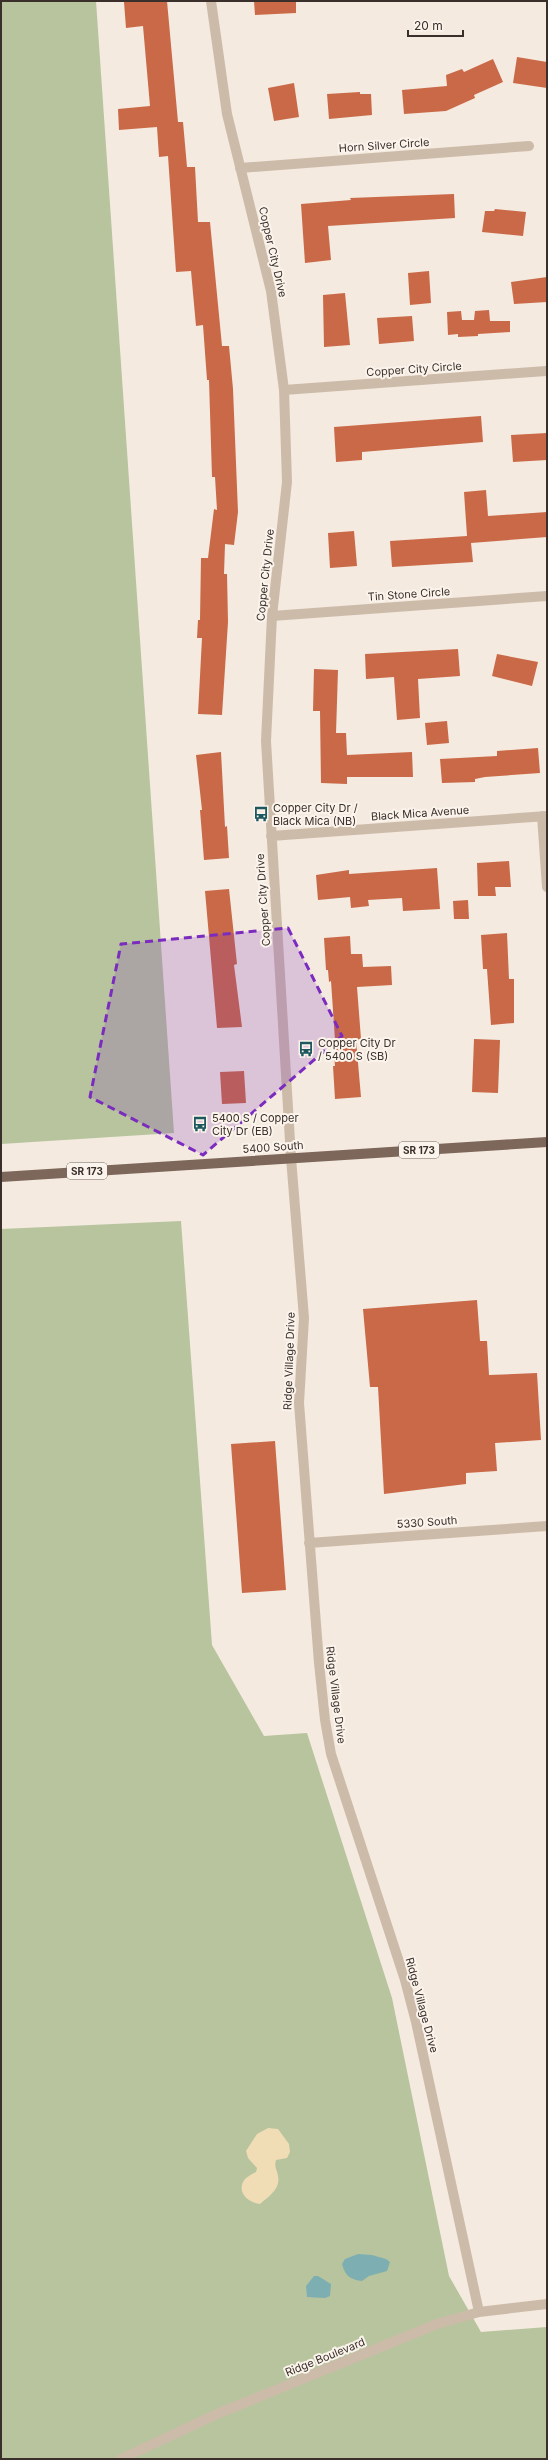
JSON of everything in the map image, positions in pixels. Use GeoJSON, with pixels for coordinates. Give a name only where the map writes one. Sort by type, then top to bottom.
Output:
{"type":"FeatureCollection","features":[{"type":"Feature","properties":{"kind":"main road","name":"5400 South"},"geometry":{"type":"LineString","coordinates":[[1,1177],[547,1142]]}},
{"type":"Feature","properties":{"kind":"street","name":"Copper City Drive"},"geometry":{"type":"LineString","coordinates":[[211,1],[222,88],[240,168],[271,291],[284,390],[287,482],[272,616],[266,740],[291,1158]]}},
{"type":"Feature","properties":{"kind":"street","name":"Horn Silver Circle"},"geometry":{"type":"LineString","coordinates":[[240,168],[529,146]]}},
{"type":"Feature","properties":{"kind":"street","name":"Copper City Circle"},"geometry":{"type":"LineString","coordinates":[[284,390],[546,371]]}},
{"type":"Feature","properties":{"kind":"street","name":"Tin Stone Circle"},"geometry":{"type":"LineString","coordinates":[[272,616],[547,596]]}},
{"type":"Feature","properties":{"kind":"street","name":"Black Mica Avenue"},"geometry":{"type":"LineString","coordinates":[[271,836],[544,816]]}},
{"type":"Feature","properties":{"kind":"street"},"geometry":{"type":"LineString","coordinates":[[544,816],[547,887]]}},
{"type":"Feature","properties":{"kind":"street","name":"Ridge Village Drive"},"geometry":{"type":"LineString","coordinates":[[291,1158],[304,1318],[299,1403],[319,1670],[325,1720],[331,1754],[405,1980],[416,2022],[479,2312]]}},
{"type":"Feature","properties":{"kind":"street","name":"5330 South"},"geometry":{"type":"LineString","coordinates":[[310,1543],[547,1526]]}},
{"type":"Feature","properties":{"kind":"street","name":"Ridge Boulevard"},"geometry":{"type":"LineString","coordinates":[[121,2459],[217,2414],[437,2324],[479,2312],[547,2304]]}},
{"type":"Feature","properties":{"kind":"highlighted area"},"geometry":{"type":"Polygon","coordinates":[[[288,928],[342,1036],[203,1155],[90,1097],[121,944],[288,928]]]}},
{"type":"Feature","properties":{"kind":"green space"},"geometry":{"type":"Polygon","coordinates":[[[1,1],[96,1],[174,1133],[1,1144],[1,1]]]}},
{"type":"Feature","properties":{"kind":"green space"},"geometry":{"type":"Polygon","coordinates":[[[181,1221],[212,1645],[264,1736],[307,1733],[392,1998],[449,2276],[481,2332],[547,2327],[547,2459],[1,2459],[1,1229],[181,1221]]]}},
{"type":"Feature","properties":{"kind":"sand"},"geometry":{"type":"Polygon","coordinates":[[[268,2128],[278,2129],[289,2144],[290,2152],[287,2158],[276,2160],[275,2167],[278,2174],[278,2185],[276,2189],[260,2204],[252,2202],[245,2196],[242,2192],[242,2184],[245,2179],[256,2172],[257,2168],[248,2158],[246,2151],[257,2134],[268,2128]]]}},
{"type":"Feature","properties":{"kind":"water"},"geometry":{"type":"Polygon","coordinates":[[[358,2254],[372,2255],[386,2259],[390,2262],[387,2271],[369,2276],[362,2281],[349,2277],[342,2264],[345,2259],[358,2254]]]}},
{"type":"Feature","properties":{"kind":"water"},"geometry":{"type":"Polygon","coordinates":[[[314,2276],[318,2276],[331,2284],[330,2296],[325,2298],[307,2297],[306,2286],[314,2276]]]}},
{"type":"Feature","properties":{"kind":"building"},"geometry":{"type":"Polygon","coordinates":[[[167,1],[178,122],[183,122],[187,167],[195,167],[198,222],[210,222],[222,346],[229,346],[233,389],[238,512],[234,545],[225,544],[224,574],[227,574],[228,622],[222,715],[198,714],[202,638],[197,638],[198,620],[200,620],[201,558],[208,558],[214,509],[217,510],[215,477],[212,477],[209,380],[207,380],[203,325],[196,326],[191,271],[176,272],[168,156],[159,157],[157,127],[119,130],[118,109],[150,106],[143,26],[126,28],[124,2],[167,1]]]}},
{"type":"Feature","properties":{"kind":"building"},"geometry":{"type":"Polygon","coordinates":[[[254,1],[296,1],[296,13],[255,15],[254,1]]]}},
{"type":"Feature","properties":{"kind":"building"},"geometry":{"type":"Polygon","coordinates":[[[517,57],[547,62],[547,88],[513,83],[517,57]]]}},
{"type":"Feature","properties":{"kind":"building"},"geometry":{"type":"Polygon","coordinates":[[[493,59],[503,82],[474,95],[475,98],[446,111],[404,114],[402,90],[447,86],[446,75],[462,69],[464,72],[493,59]]]}},
{"type":"Feature","properties":{"kind":"building"},"geometry":{"type":"Polygon","coordinates":[[[294,83],[299,117],[274,121],[268,88],[294,83]]]}},
{"type":"Feature","properties":{"kind":"building"},"geometry":{"type":"Polygon","coordinates":[[[360,92],[360,94],[371,94],[372,115],[329,119],[327,94],[360,92]]]}},
{"type":"Feature","properties":{"kind":"building"},"geometry":{"type":"Polygon","coordinates":[[[454,194],[455,218],[328,226],[331,260],[305,263],[301,204],[351,200],[350,198],[454,194]]]}},
{"type":"Feature","properties":{"kind":"building"},"geometry":{"type":"Polygon","coordinates":[[[495,209],[526,212],[523,236],[482,232],[485,211],[494,211],[495,209]]]}},
{"type":"Feature","properties":{"kind":"building"},"geometry":{"type":"Polygon","coordinates":[[[429,271],[431,303],[410,305],[408,273],[429,271]]]}},
{"type":"Feature","properties":{"kind":"building"},"geometry":{"type":"Polygon","coordinates":[[[547,277],[547,302],[514,304],[511,282],[547,277]]]}},
{"type":"Feature","properties":{"kind":"building"},"geometry":{"type":"Polygon","coordinates":[[[345,293],[350,345],[324,347],[323,295],[345,293]]]}},
{"type":"Feature","properties":{"kind":"building"},"geometry":{"type":"Polygon","coordinates":[[[489,310],[490,321],[510,321],[510,332],[458,337],[458,334],[448,335],[447,312],[461,311],[462,320],[474,320],[475,311],[489,310]]]}},
{"type":"Feature","properties":{"kind":"building"},"geometry":{"type":"Polygon","coordinates":[[[412,316],[414,341],[379,344],[377,318],[412,316]]]}},
{"type":"Feature","properties":{"kind":"building"},"geometry":{"type":"Polygon","coordinates":[[[481,416],[483,442],[362,452],[362,460],[336,462],[334,427],[481,416]]]}},
{"type":"Feature","properties":{"kind":"building"},"geometry":{"type":"Polygon","coordinates":[[[547,433],[547,460],[513,462],[511,435],[547,433]]]}},
{"type":"Feature","properties":{"kind":"building"},"geometry":{"type":"Polygon","coordinates":[[[486,490],[488,516],[547,512],[547,537],[471,543],[473,562],[392,567],[390,541],[467,536],[464,492],[486,490]]]}},
{"type":"Feature","properties":{"kind":"building"},"geometry":{"type":"Polygon","coordinates":[[[354,531],[357,566],[330,568],[328,533],[354,531]]]}},
{"type":"Feature","properties":{"kind":"building"},"geometry":{"type":"Polygon","coordinates":[[[458,649],[460,676],[418,679],[420,718],[397,720],[394,677],[366,679],[365,654],[458,649]]]}},
{"type":"Feature","properties":{"kind":"building"},"geometry":{"type":"Polygon","coordinates":[[[497,654],[538,662],[532,686],[492,676],[497,654]]]}},
{"type":"Feature","properties":{"kind":"building"},"geometry":{"type":"Polygon","coordinates":[[[314,669],[338,670],[336,733],[346,733],[347,755],[412,752],[413,777],[347,777],[347,784],[321,783],[320,711],[313,711],[314,669]]]}},
{"type":"Feature","properties":{"kind":"building"},"geometry":{"type":"Polygon","coordinates":[[[447,721],[449,743],[427,745],[425,723],[447,721]]]}},
{"type":"Feature","properties":{"kind":"building"},"geometry":{"type":"Polygon","coordinates":[[[538,748],[540,773],[485,777],[475,779],[475,782],[442,783],[440,759],[497,756],[497,751],[538,748]]]}},
{"type":"Feature","properties":{"kind":"building"},"geometry":{"type":"Polygon","coordinates":[[[221,752],[225,827],[227,826],[229,858],[204,860],[200,810],[202,810],[196,755],[221,752]]]}},
{"type":"Feature","properties":{"kind":"building"},"geometry":{"type":"Polygon","coordinates":[[[509,861],[511,887],[495,887],[496,896],[478,896],[477,863],[509,861]]]}},
{"type":"Feature","properties":{"kind":"building"},"geometry":{"type":"Polygon","coordinates":[[[437,868],[440,909],[403,911],[402,898],[368,900],[369,906],[351,908],[350,897],[318,900],[316,875],[349,870],[349,874],[437,868]]]}},
{"type":"Feature","properties":{"kind":"building"},"geometry":{"type":"Polygon","coordinates":[[[229,889],[237,964],[234,965],[242,1027],[217,1028],[205,891],[229,889]]]}},
{"type":"Feature","properties":{"kind":"building"},"geometry":{"type":"Polygon","coordinates":[[[468,900],[469,919],[454,919],[453,901],[468,900]]]}},
{"type":"Feature","properties":{"kind":"building"},"geometry":{"type":"Polygon","coordinates":[[[507,933],[509,979],[514,979],[514,1023],[491,1025],[487,969],[483,969],[481,935],[507,933]]]}},
{"type":"Feature","properties":{"kind":"building"},"geometry":{"type":"Polygon","coordinates":[[[350,936],[351,954],[362,954],[363,967],[391,966],[392,985],[357,987],[361,1039],[356,1040],[361,1097],[335,1099],[333,1066],[335,1066],[334,1055],[336,1055],[331,981],[329,982],[328,970],[326,970],[324,938],[350,936]]]}},
{"type":"Feature","properties":{"kind":"building"},"geometry":{"type":"Polygon","coordinates":[[[474,1039],[500,1040],[498,1093],[472,1092],[474,1039]]]}},
{"type":"Feature","properties":{"kind":"building"},"geometry":{"type":"Polygon","coordinates":[[[244,1071],[246,1103],[222,1104],[220,1072],[244,1071]]]}},
{"type":"Feature","properties":{"kind":"building"},"geometry":{"type":"Polygon","coordinates":[[[477,1300],[480,1341],[487,1341],[489,1375],[537,1373],[541,1440],[495,1443],[497,1471],[466,1473],[466,1484],[384,1494],[378,1387],[370,1387],[363,1309],[477,1300]]]}},
{"type":"Feature","properties":{"kind":"building"},"geometry":{"type":"Polygon","coordinates":[[[275,1441],[286,1590],[242,1593],[231,1444],[275,1441]]]}},
{"type":"Feature","properties":{"kind":"place","name":"Copper City Dr / Black Mica (NB)"},"geometry":{"type":"Point","coordinates":[261,814]}},
{"type":"Feature","properties":{"kind":"place","name":"Copper City Dr / 5400 S (SB)"},"geometry":{"type":"Point","coordinates":[306,1049]}},
{"type":"Feature","properties":{"kind":"place","name":"5400 S / Copper City Dr (EB)"},"geometry":{"type":"Point","coordinates":[200,1124]}}]}
